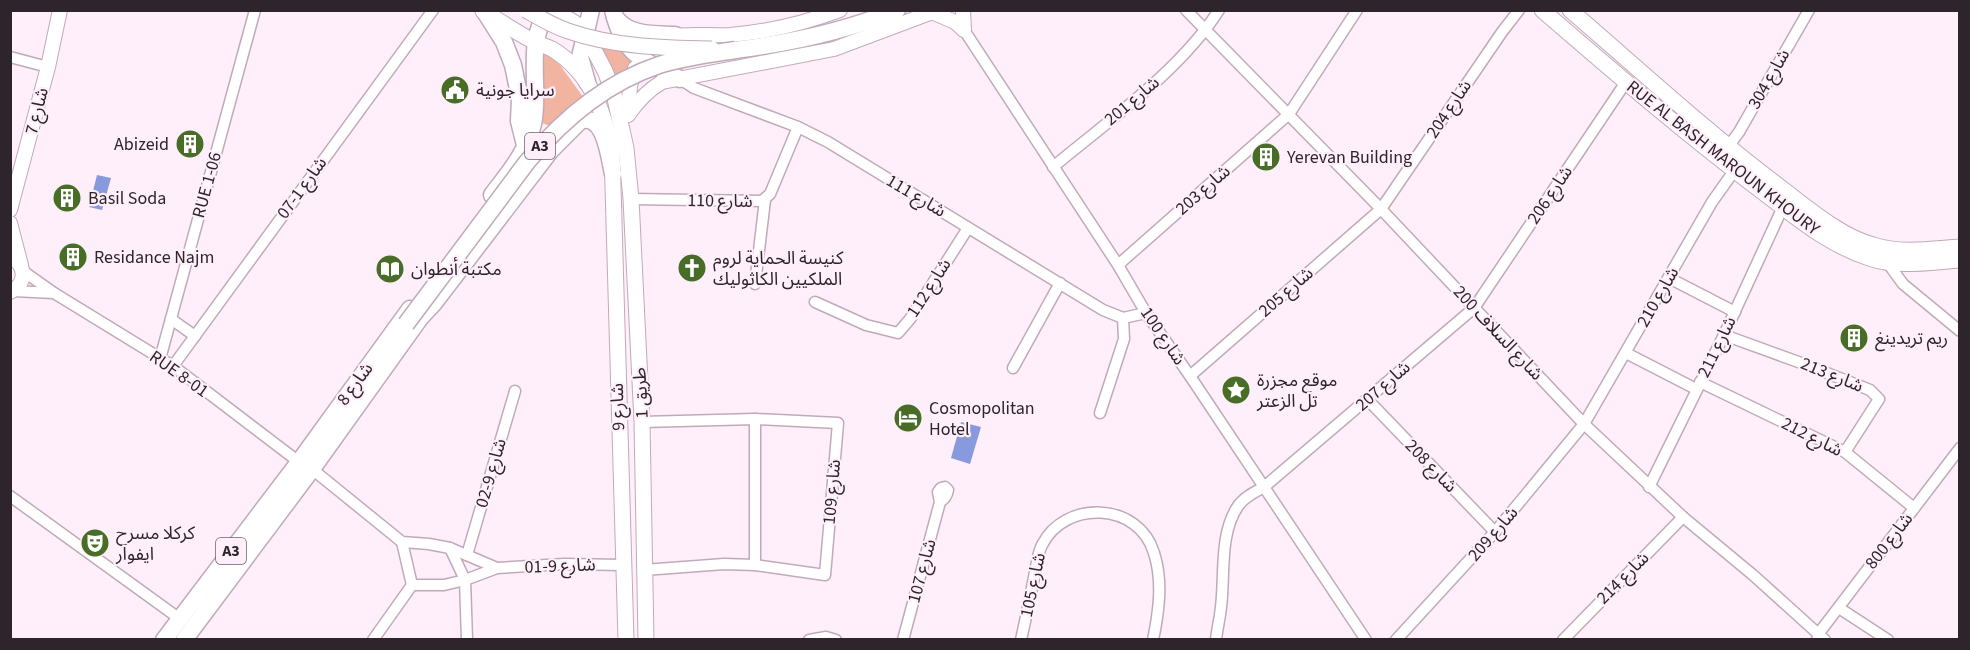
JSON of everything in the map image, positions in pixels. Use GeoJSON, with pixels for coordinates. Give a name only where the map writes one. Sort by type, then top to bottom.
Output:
{"type":"FeatureCollection","features":[{"type":"Feature","properties":{"kind":"highway","name":"A3"},"geometry":{"type":"LineString","coordinates":[[536,43],[542,21],[549,10]]}},
{"type":"Feature","properties":{"kind":"highway"},"geometry":{"type":"LineString","coordinates":[[587,82],[580,57],[591,10]]}},
{"type":"Feature","properties":{"kind":"highway","name":"A3"},"geometry":{"type":"LineString","coordinates":[[388,363],[406,324],[526,162],[546,138],[585,104],[624,81],[657,66],[689,57],[774,45],[834,31],[897,10]]}},
{"type":"Feature","properties":{"kind":"highway"},"geometry":{"type":"LineString","coordinates":[[489,11],[513,65],[520,99],[519,121],[524,151]]}},
{"type":"Feature","properties":{"kind":"highway"},"geometry":{"type":"LineString","coordinates":[[614,13],[622,25],[631,30],[675,35]]}},
{"type":"Feature","properties":{"kind":"highway"},"geometry":{"type":"LineString","coordinates":[[614,13],[622,39],[628,49],[639,58],[680,79]]}},
{"type":"Feature","properties":{"kind":"highway","name":"شارع 8"},"geometry":{"type":"LineString","coordinates":[[184,639],[524,151],[534,121],[536,43]]}},
{"type":"Feature","properties":{"kind":"highway"},"geometry":{"type":"LineString","coordinates":[[388,363],[420,318],[434,303],[551,150],[575,125],[586,119],[597,123],[613,174]]}},
{"type":"Feature","properties":{"kind":"highway"},"geometry":{"type":"LineString","coordinates":[[524,151],[538,132],[546,127],[550,128],[551,150]]}},
{"type":"Feature","properties":{"kind":"highway","name":"شارع 8"},"geometry":{"type":"LineString","coordinates":[[164,639],[388,363]]}},
{"type":"Feature","properties":{"kind":"main road"},"geometry":{"type":"LineString","coordinates":[[526,10],[569,31],[613,41],[657,47],[735,50]]}},
{"type":"Feature","properties":{"kind":"main road"},"geometry":{"type":"LineString","coordinates":[[489,11],[528,26],[533,23],[537,10]]}},
{"type":"Feature","properties":{"kind":"main road","name":"طريق 1"},"geometry":{"type":"LineString","coordinates":[[549,10],[578,26],[605,71],[614,94],[626,148],[631,199],[642,422],[646,639]]}},
{"type":"Feature","properties":{"kind":"main road","name":"RUE AL BASH MAROUN KHOURY"},"geometry":{"type":"LineString","coordinates":[[1542,10],[1734,171],[1823,236],[1869,259],[1914,264],[1959,260]]}},
{"type":"Feature","properties":{"kind":"main road"},"geometry":{"type":"LineString","coordinates":[[1570,10],[1728,147],[1820,218],[1870,245],[1892,250],[1959,246]]}},
{"type":"Feature","properties":{"kind":"main road","name":"شارع 9"},"geometry":{"type":"LineString","coordinates":[[489,11],[536,43],[550,47],[565,59],[587,82],[600,105],[607,124],[613,174],[626,639]]}},
{"type":"Feature","properties":{"kind":"street","name":"شارع 7"},"geometry":{"type":"LineString","coordinates":[[10,210],[48,67],[60,10]]}},
{"type":"Feature","properties":{"kind":"street","name":"RUE 1-06"},"geometry":{"type":"LineString","coordinates":[[160,359],[255,10]]}},
{"type":"Feature","properties":{"kind":"street","name":"شارع 1-07"},"geometry":{"type":"LineString","coordinates":[[173,366],[433,10]]}},
{"type":"Feature","properties":{"kind":"street"},"geometry":{"type":"LineString","coordinates":[[626,148],[630,86],[639,58],[650,44],[663,37],[675,35],[718,35],[757,31],[812,20],[840,10]]}},
{"type":"Feature","properties":{"kind":"street"},"geometry":{"type":"LineString","coordinates":[[963,10],[964,30]]}},
{"type":"Feature","properties":{"kind":"street","name":"200 شارع السلاف"},"geometry":{"type":"LineString","coordinates":[[1186,10],[1381,209],[1584,424],[1683,517],[1820,637]]}},
{"type":"Feature","properties":{"kind":"street","name":"شارع 201"},"geometry":{"type":"LineString","coordinates":[[1053,167],[1168,71],[1206,31],[1219,10]]}},
{"type":"Feature","properties":{"kind":"street","name":"شارع 203"},"geometry":{"type":"LineString","coordinates":[[1118,265],[1289,114],[1357,10]]}},
{"type":"Feature","properties":{"kind":"street","name":"شارع 204"},"geometry":{"type":"LineString","coordinates":[[1381,209],[1519,10]]}},
{"type":"Feature","properties":{"kind":"street","name":"شارع 304"},"geometry":{"type":"LineString","coordinates":[[1728,147],[1739,132],[1809,10]]}},
{"type":"Feature","properties":{"kind":"street"},"geometry":{"type":"LineString","coordinates":[[628,116],[635,105],[662,82],[834,49],[936,11],[964,30]]}},
{"type":"Feature","properties":{"kind":"street","name":"شارع 100"},"geometry":{"type":"LineString","coordinates":[[964,30],[1118,265],[1146,313],[1191,376],[1366,639]]}},
{"type":"Feature","properties":{"kind":"street"},"geometry":{"type":"LineString","coordinates":[[10,57],[48,67]]}},
{"type":"Feature","properties":{"kind":"street","name":"شارع 111"},"geometry":{"type":"LineString","coordinates":[[680,79],[694,88],[828,142],[1103,310],[1124,318]]}},
{"type":"Feature","properties":{"kind":"street","name":"شارع 206"},"geometry":{"type":"LineString","coordinates":[[1474,308],[1626,82]]}},
{"type":"Feature","properties":{"kind":"street","name":"شارع 110"},"geometry":{"type":"LineString","coordinates":[[631,199],[758,202],[765,200],[770,194],[798,128]]}},
{"type":"Feature","properties":{"kind":"street","name":"شارع 210"},"geometry":{"type":"LineString","coordinates":[[1584,424],[1712,202],[1734,171]]}},
{"type":"Feature","properties":{"kind":"street"},"geometry":{"type":"LineString","coordinates":[[755,284],[765,200]]}},
{"type":"Feature","properties":{"kind":"street","name":"شارع 211"},"geometry":{"type":"LineString","coordinates":[[1649,486],[1724,335],[1783,207]]}},
{"type":"Feature","properties":{"kind":"street","name":"شارع 205"},"geometry":{"type":"LineString","coordinates":[[1191,376],[1381,209]]}},
{"type":"Feature","properties":{"kind":"street"},"geometry":{"type":"LineString","coordinates":[[10,223],[22,283],[12,291]]}},
{"type":"Feature","properties":{"kind":"street","name":"شارع 112"},"geometry":{"type":"LineString","coordinates":[[815,302],[866,325],[898,333],[910,319],[968,228]]}},
{"type":"Feature","properties":{"kind":"street"},"geometry":{"type":"LineString","coordinates":[[1887,262],[1903,285],[1959,331]]}},
{"type":"Feature","properties":{"kind":"street","name":"RUE 8-01"},"geometry":{"type":"LineString","coordinates":[[18,264],[54,293],[173,366],[402,542]]}},
{"type":"Feature","properties":{"kind":"street"},"geometry":{"type":"LineString","coordinates":[[1669,278],[1735,312]]}},
{"type":"Feature","properties":{"kind":"street"},"geometry":{"type":"LineString","coordinates":[[1013,368],[1060,283]]}},
{"type":"Feature","properties":{"kind":"street"},"geometry":{"type":"LineString","coordinates":[[12,291],[54,293]]}},
{"type":"Feature","properties":{"kind":"street","name":"شارع 207"},"geometry":{"type":"LineString","coordinates":[[1216,639],[1221,607],[1224,557],[1231,518],[1239,504],[1264,487],[1474,308]]}},
{"type":"Feature","properties":{"kind":"street"},"geometry":{"type":"LineString","coordinates":[[1100,413],[1124,339],[1124,318],[1146,313]]}},
{"type":"Feature","properties":{"kind":"street"},"geometry":{"type":"LineString","coordinates":[[171,319],[195,336]]}},
{"type":"Feature","properties":{"kind":"street","name":"شارع 213"},"geometry":{"type":"LineString","coordinates":[[1724,335],[1870,390],[1878,399],[1845,452]]}},
{"type":"Feature","properties":{"kind":"street","name":"شارع 212"},"geometry":{"type":"LineString","coordinates":[[1626,353],[1845,452],[1914,508]]}},
{"type":"Feature","properties":{"kind":"street","name":"شارع 9-02"},"geometry":{"type":"LineString","coordinates":[[467,555],[515,391]]}},
{"type":"Feature","properties":{"kind":"street","name":"شارع 208"},"geometry":{"type":"LineString","coordinates":[[1367,399],[1496,532]]}},
{"type":"Feature","properties":{"kind":"street"},"geometry":{"type":"LineString","coordinates":[[755,419],[755,566]]}},
{"type":"Feature","properties":{"kind":"street","name":"شارع 109"},"geometry":{"type":"LineString","coordinates":[[642,422],[755,419],[838,423],[825,575],[724,564],[644,570]]}},
{"type":"Feature","properties":{"kind":"street","name":"شارع 209"},"geometry":{"type":"LineString","coordinates":[[1396,639],[1496,532],[1584,424]]}},
{"type":"Feature","properties":{"kind":"street","name":"800 شارع"},"geometry":{"type":"LineString","coordinates":[[1820,637],[1869,566],[1959,448]]}},
{"type":"Feature","properties":{"kind":"street"},"geometry":{"type":"LineString","coordinates":[[10,496],[180,619]]}},
{"type":"Feature","properties":{"kind":"street","name":"شارع 107"},"geometry":{"type":"LineString","coordinates":[[903,639],[940,502]]}},
{"type":"Feature","properties":{"kind":"street","name":"شارع 105"},"geometry":{"type":"LineString","coordinates":[[1021,639],[1041,546],[1051,531],[1065,520],[1081,513],[1099,511],[1117,514],[1133,523],[1145,535],[1154,551],[1158,568],[1159,603],[1153,639]]}},
{"type":"Feature","properties":{"kind":"street","name":"شارع 214"},"geometry":{"type":"LineString","coordinates":[[1563,639],[1683,517]]}},
{"type":"Feature","properties":{"kind":"street"},"geometry":{"type":"LineString","coordinates":[[373,639],[412,585],[402,542],[450,548],[497,568]]}},
{"type":"Feature","properties":{"kind":"street"},"geometry":{"type":"LineString","coordinates":[[450,548],[465,580],[467,639]]}},
{"type":"Feature","properties":{"kind":"street","name":"شارع 9-01"},"geometry":{"type":"LineString","coordinates":[[497,568],[564,564],[623,565]]}},
{"type":"Feature","properties":{"kind":"street"},"geometry":{"type":"LineString","coordinates":[[412,585],[444,585],[497,568]]}},
{"type":"Feature","properties":{"kind":"street"},"geometry":{"type":"LineString","coordinates":[[1839,608],[1888,639]]}},
{"type":"Feature","properties":{"kind":"street"},"geometry":{"type":"LineString","coordinates":[[809,639],[826,637],[836,639]]}},
{"type":"Feature","properties":{"kind":"shaded area"},"geometry":{"type":"Polygon","coordinates":[[[598,47],[622,52],[632,62],[632,73],[615,82],[598,47]]]}},
{"type":"Feature","properties":{"kind":"shaded area"},"geometry":{"type":"Polygon","coordinates":[[[544,52],[560,65],[586,101],[553,127],[536,121],[544,52]]]}},
{"type":"Feature","properties":{"kind":"water"},"geometry":{"type":"Polygon","coordinates":[[[97,175],[111,178],[102,210],[89,207],[97,175]]]}},
{"type":"Feature","properties":{"kind":"water"},"geometry":{"type":"Polygon","coordinates":[[[961,422],[981,427],[970,464],[951,458],[961,422]]]}},
{"type":"Feature","properties":{"kind":"place","name":"سرايا جونية"},"geometry":{"type":"Point","coordinates":[455,90]}},
{"type":"Feature","properties":{"kind":"place","name":"Abizeid"},"geometry":{"type":"Point","coordinates":[190,144]}},
{"type":"Feature","properties":{"kind":"place","name":"Yerevan Building"},"geometry":{"type":"Point","coordinates":[1266,157]}},
{"type":"Feature","properties":{"kind":"place","name":"Basil Soda"},"geometry":{"type":"Point","coordinates":[67,198]}},
{"type":"Feature","properties":{"kind":"place","name":"Residance Najm"},"geometry":{"type":"Point","coordinates":[73,257]}},
{"type":"Feature","properties":{"kind":"place","name":"كنيسة الحماية لروم الملكيين الكاثوليك"},"geometry":{"type":"Point","coordinates":[692,268]}},
{"type":"Feature","properties":{"kind":"place","name":"مكتبة أنطوان"},"geometry":{"type":"Point","coordinates":[390,269]}},
{"type":"Feature","properties":{"kind":"place","name":"ريم تريدينغ"},"geometry":{"type":"Point","coordinates":[1854,338]}},
{"type":"Feature","properties":{"kind":"place","name":"موقع مجزرة تل الزعتر"},"geometry":{"type":"Point","coordinates":[1236,390]}},
{"type":"Feature","properties":{"kind":"place","name":"Cosmopolitan Hotel"},"geometry":{"type":"Point","coordinates":[908,418]}},
{"type":"Feature","properties":{"kind":"place","name":"كركلا مسرح ايفوار"},"geometry":{"type":"Point","coordinates":[95,543]}}]}
